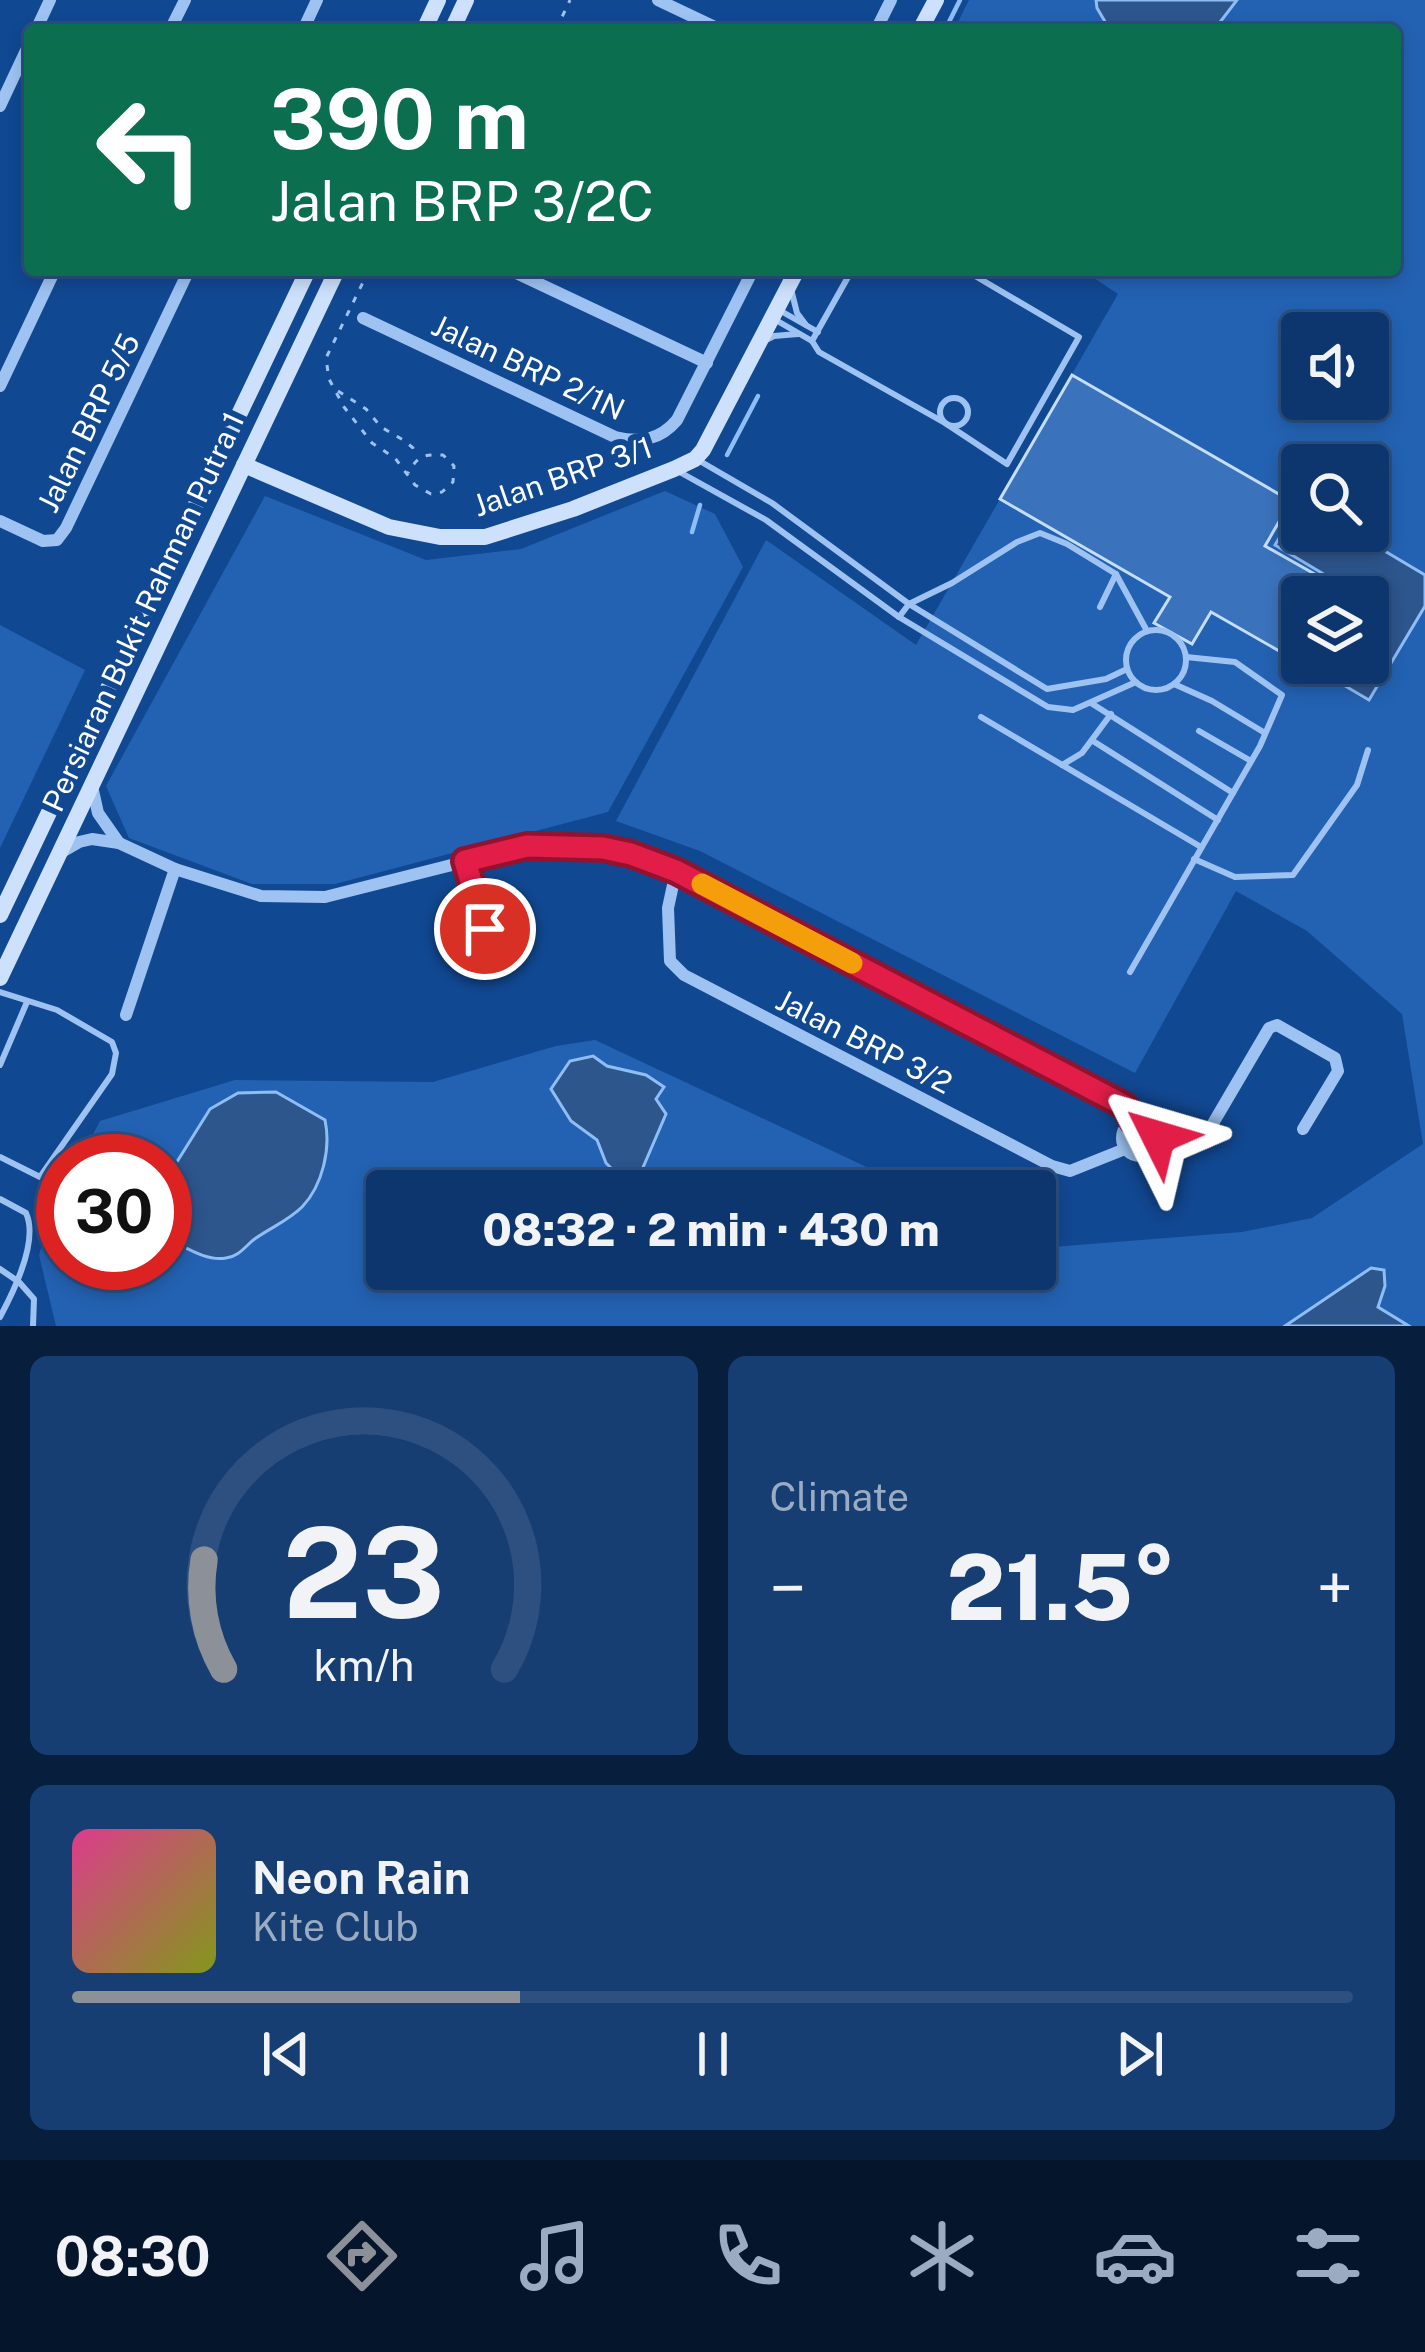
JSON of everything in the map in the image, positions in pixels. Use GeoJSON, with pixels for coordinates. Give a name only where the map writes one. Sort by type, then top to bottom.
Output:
{"type":"FeatureCollection","features":[{"type":"Feature","properties":{"kind":"main road","name":"Persiaran Bukit Rahman Putra 1"},"geometry":{"type":"LineString","coordinates":[[0,915],[305,276]]}},
{"type":"Feature","properties":{"kind":"main road","name":"Persiaran Bukit Rahman Putra 1"},"geometry":{"type":"LineString","coordinates":[[0,978],[335,276]]}},
{"type":"Feature","properties":{"kind":"main road","name":"Jalan BRP 3/1"},"geometry":{"type":"LineString","coordinates":[[244,465],[389,527],[440,537],[485,537],[573,509],[674,469],[704,450],[794,276]]}},
{"type":"Feature","properties":{"kind":"main road"},"geometry":{"type":"LineString","coordinates":[[169,560],[186,547],[217,483],[244,465],[233,426]]}},
{"type":"Feature","properties":{"kind":"street"},"geometry":{"type":"LineString","coordinates":[[658,0],[708,24]]}},
{"type":"Feature","properties":{"kind":"street"},"geometry":{"type":"LineString","coordinates":[[0,106],[24,55]]}},
{"type":"Feature","properties":{"kind":"street"},"geometry":{"type":"LineString","coordinates":[[0,386],[53,276]]}},
{"type":"Feature","properties":{"kind":"street","name":"Jalan BRP 5/5"},"geometry":{"type":"LineString","coordinates":[[0,521],[43,541],[57,540],[186,276]]}},
{"type":"Feature","properties":{"kind":"street"},"geometry":{"type":"LineString","coordinates":[[523,276],[707,363]]}},
{"type":"Feature","properties":{"kind":"street","name":"Jalan BRP 2/1N"},"geometry":{"type":"LineString","coordinates":[[363,319],[615,437],[656,437],[677,420],[749,276]]}},
{"type":"Feature","properties":{"kind":"street"},"geometry":{"type":"LineString","coordinates":[[92,785],[98,813],[119,843]]}},
{"type":"Feature","properties":{"kind":"street"},"geometry":{"type":"LineString","coordinates":[[59,854],[92,838],[119,843]]}},
{"type":"Feature","properties":{"kind":"street","name":"Jalan BRP 3/2"},"geometry":{"type":"LineString","coordinates":[[119,843],[175,869],[261,896],[325,897],[527,846],[603,848],[631,854],[676,871],[1125,1106],[1133,1121]]}},
{"type":"Feature","properties":{"kind":"street"},"geometry":{"type":"LineString","coordinates":[[465,861],[485,929]]}},
{"type":"Feature","properties":{"kind":"street"},"geometry":{"type":"LineString","coordinates":[[126,1015],[175,869]]}},
{"type":"Feature","properties":{"kind":"street","name":"Jalan BRP 3/2"},"geometry":{"type":"LineString","coordinates":[[676,871],[668,908],[670,961],[684,975],[1052,1166],[1070,1171],[1125,1149]]}},
{"type":"Feature","properties":{"kind":"street"},"geometry":{"type":"LineString","coordinates":[[1157,1143],[1204,1137],[1268,1028],[1277,1025],[1335,1058],[1338,1071],[1304,1129]]}},
{"type":"Feature","properties":{"kind":"street"},"geometry":{"type":"LineString","coordinates":[[1133,1121],[1150,1123],[1157,1132],[1157,1143],[1146,1155],[1135,1156],[1125,1149],[1122,1135],[1133,1121]]}},
{"type":"Feature","properties":{"kind":"lane"},"geometry":{"type":"LineString","coordinates":[[794,276],[797,313],[806,325]]}},
{"type":"Feature","properties":{"kind":"lane"},"geometry":{"type":"LineString","coordinates":[[812,341],[849,276]]}},
{"type":"Feature","properties":{"kind":"lane"},"geometry":{"type":"LineString","coordinates":[[775,313],[819,352],[945,423],[953,427],[967,418],[963,401],[946,400],[940,416],[945,423],[1006,464],[1079,337],[975,276]]}},
{"type":"Feature","properties":{"kind":"lane"},"geometry":{"type":"LineString","coordinates":[[775,313],[818,332]]}},
{"type":"Feature","properties":{"kind":"lane"},"geometry":{"type":"LineString","coordinates":[[760,344],[774,336],[802,334]]}},
{"type":"Feature","properties":{"kind":"lane"},"geometry":{"type":"LineString","coordinates":[[695,459],[772,503],[909,604],[1046,689],[1106,679],[1127,669]]}},
{"type":"Feature","properties":{"kind":"lane"},"geometry":{"type":"LineString","coordinates":[[674,469],[766,520],[899,617],[1048,707],[1073,710],[1136,682]]}},
{"type":"Feature","properties":{"kind":"lane"},"geometry":{"type":"LineString","coordinates":[[899,617],[909,604],[1040,533],[1116,574],[1147,631]]}},
{"type":"Feature","properties":{"kind":"lane"},"geometry":{"type":"LineString","coordinates":[[1009,548],[1017,556]]}},
{"type":"Feature","properties":{"kind":"lane"},"geometry":{"type":"LineString","coordinates":[[1100,607],[1116,574]]}},
{"type":"Feature","properties":{"kind":"lane"},"geometry":{"type":"LineString","coordinates":[[1165,630],[1178,638],[1186,657],[1180,678],[1169,688],[1154,690],[1129,676],[1127,647],[1136,635],[1147,631],[1165,630]]}},
{"type":"Feature","properties":{"kind":"lane"},"geometry":{"type":"LineString","coordinates":[[1130,972],[1251,761],[1282,695],[1235,662],[1186,657]]}},
{"type":"Feature","properties":{"kind":"lane"},"geometry":{"type":"LineString","coordinates":[[1174,684],[1265,733]]}},
{"type":"Feature","properties":{"kind":"lane"},"geometry":{"type":"LineString","coordinates":[[1090,703],[1233,793]]}},
{"type":"Feature","properties":{"kind":"lane"},"geometry":{"type":"LineString","coordinates":[[1062,765],[1082,753],[1111,714]]}},
{"type":"Feature","properties":{"kind":"lane"},"geometry":{"type":"LineString","coordinates":[[981,717],[1202,847]]}},
{"type":"Feature","properties":{"kind":"lane"},"geometry":{"type":"LineString","coordinates":[[1199,731],[1251,761]]}},
{"type":"Feature","properties":{"kind":"lane"},"geometry":{"type":"LineString","coordinates":[[1094,740],[1218,820]]}},
{"type":"Feature","properties":{"kind":"lane"},"geometry":{"type":"LineString","coordinates":[[1194,860],[1235,877],[1292,875],[1357,784],[1368,750]]}},
{"type":"Feature","properties":{"kind":"lane"},"geometry":{"type":"LineString","coordinates":[[0,992],[57,1010],[112,1042],[116,1052],[112,1074],[40,1177],[0,1157]]}},
{"type":"Feature","properties":{"kind":"lane"},"geometry":{"type":"LineString","coordinates":[[0,1065],[28,1001]]}},
{"type":"Feature","properties":{"kind":"lane"},"geometry":{"type":"LineString","coordinates":[[0,1199],[26,1213],[31,1226],[19,1282],[0,1317]]}},
{"type":"Feature","properties":{"kind":"lane"},"geometry":{"type":"LineString","coordinates":[[0,1269],[34,1299],[33,1326]]}},
{"type":"Feature","properties":{"kind":"path"},"geometry":{"type":"LineString","coordinates":[[366,276],[326,358],[329,379],[373,443],[395,458],[415,485],[431,494],[442,493],[453,482],[454,466],[443,455],[426,454],[407,473]]}},
{"type":"Feature","properties":{"kind":"path"},"geometry":{"type":"LineString","coordinates":[[335,389],[405,441],[417,458]]}},
{"type":"Feature","properties":{"kind":"shaded area"},"geometry":{"type":"Polygon","coordinates":[[[969,0],[1425,0],[1425,1326],[56,1326],[47,1290],[192,1290],[192,1134],[93,1134],[100,1121],[235,1080],[433,1082],[556,1046],[595,1040],[873,1170],[366,1170],[366,1290],[1056,1290],[1056,1247],[1242,1232],[1312,1218],[1423,1144],[1402,1014],[1307,931],[1236,891],[1135,1073],[700,851],[616,821],[766,540],[916,645],[1118,294],[1091,276],[1401,276],[1401,24],[957,24],[969,0]]]}},
{"type":"Feature","properties":{"kind":"shaded area"},"geometry":{"type":"Polygon","coordinates":[[[1096,0],[1237,0],[1219,24],[1106,24],[1096,0]]]}},
{"type":"Feature","properties":{"kind":"shaded area"},"geometry":{"type":"Polygon","coordinates":[[[665,491],[715,514],[743,567],[608,812],[335,884],[252,884],[129,838],[106,786],[265,496],[426,560],[521,549],[665,491]]]}},
{"type":"Feature","properties":{"kind":"shaded area"},"geometry":{"type":"Polygon","coordinates":[[[1287,552],[1386,552],[1425,575],[1425,606],[1389,666],[1389,576],[1327,576],[1287,552]]]}},
{"type":"Feature","properties":{"kind":"shaded area"},"geometry":{"type":"Polygon","coordinates":[[[0,625],[85,670],[0,848],[0,625]]]}},
{"type":"Feature","properties":{"kind":"shaded area"},"geometry":{"type":"Polygon","coordinates":[[[1342,684],[1379,684],[1369,700],[1342,684]]]}},
{"type":"Feature","properties":{"kind":"shaded area"},"geometry":{"type":"Polygon","coordinates":[[[593,1056],[607,1066],[646,1075],[664,1087],[656,1099],[666,1114],[642,1170],[613,1170],[597,1140],[571,1121],[551,1089],[570,1061],[593,1056]]]}},
{"type":"Feature","properties":{"kind":"shaded area"},"geometry":{"type":"Polygon","coordinates":[[[276,1092],[325,1120],[327,1142],[324,1166],[302,1207],[239,1253],[218,1259],[192,1251],[192,1138],[210,1109],[238,1093],[276,1092]]]}},
{"type":"Feature","properties":{"kind":"shaded area"},"geometry":{"type":"Polygon","coordinates":[[[1371,1268],[1384,1270],[1378,1307],[1409,1326],[1285,1326],[1371,1268]]]}},
{"type":"Feature","properties":{"kind":"building"},"geometry":{"type":"Polygon","coordinates":[[[1072,375],[1281,495],[1281,518],[1265,546],[1318,576],[1281,576],[1281,652],[1211,612],[1192,644],[1154,623],[1170,597],[1000,499],[1072,375]]]}},
{"type":"Feature","properties":{"kind":"waterway"},"geometry":{"type":"LineString","coordinates":[[948,24],[960,0]]}},
{"type":"Feature","properties":{"kind":"waterway"},"geometry":{"type":"LineString","coordinates":[[727,455],[758,396]]}},
{"type":"Feature","properties":{"kind":"waterway"},"geometry":{"type":"LineString","coordinates":[[692,532],[700,505]]}},
{"type":"Feature","properties":{"kind":"slow traffic"},"geometry":{"type":"LineString","coordinates":[[702,884],[852,963]]}},
{"type":"Feature","properties":{"kind":"route"},"geometry":{"type":"LineString","coordinates":[[485,929],[465,861],[527,846],[603,848],[631,854],[676,871],[1125,1106],[1133,1121],[1150,1123],[1158,1137]]}}]}
